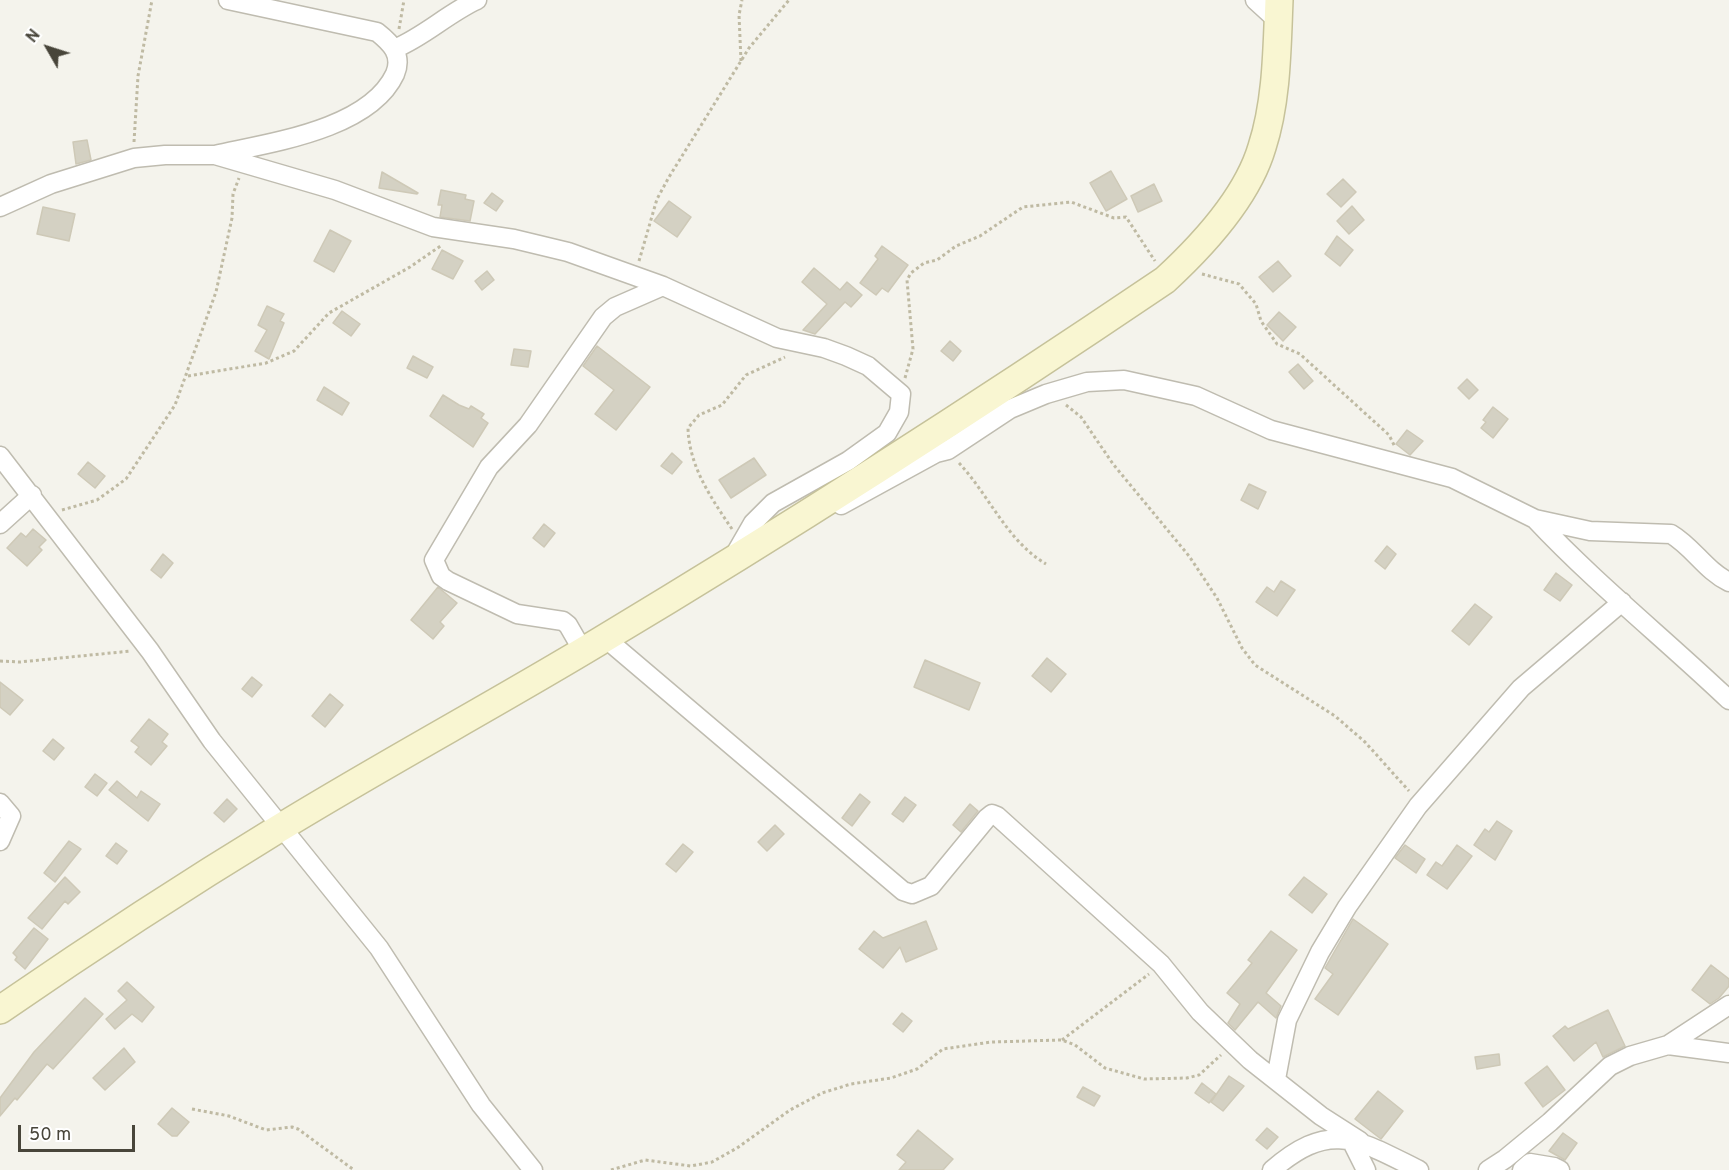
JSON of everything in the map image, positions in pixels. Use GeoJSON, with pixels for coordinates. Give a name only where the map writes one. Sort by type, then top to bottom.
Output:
{"type":"FeatureCollection","features":[{"type":"Feature","properties":{"kind":"street"},"geometry":{"type":"LineString","coordinates":[[228,0],[368,30],[398,47]]}},
{"type":"Feature","properties":{"kind":"street"},"geometry":{"type":"LineString","coordinates":[[398,47],[477,0]]}},
{"type":"Feature","properties":{"kind":"street"},"geometry":{"type":"LineString","coordinates":[[0,1010],[131,920],[281,827],[594,645],[737,552],[791,523],[1005,388],[1173,272],[1226,213],[1247,180],[1262,148],[1272,100],[1278,10],[1255,0]]}},
{"type":"Feature","properties":{"kind":"street"},"geometry":{"type":"LineString","coordinates":[[0,207],[51,184],[134,158],[165,155],[215,155],[302,135],[368,106],[392,80],[398,58],[398,47]]}},
{"type":"Feature","properties":{"kind":"street"},"geometry":{"type":"LineString","coordinates":[[215,155],[245,166],[335,190],[412,220],[461,232],[514,239],[568,252],[663,286],[777,338],[824,348],[868,366],[901,394],[899,412],[887,433],[848,461],[773,503],[753,523],[737,552]]}},
{"type":"Feature","properties":{"kind":"street"},"geometry":{"type":"LineString","coordinates":[[663,286],[615,307],[603,317],[528,425],[489,467],[434,560],[441,576],[517,614],[563,621],[903,891],[912,894],[931,886],[987,818],[994,814],[1161,964],[1200,1012],[1233,1044],[1321,1116],[1355,1140],[1419,1170]]}},
{"type":"Feature","properties":{"kind":"street"},"geometry":{"type":"LineString","coordinates":[[791,523],[844,504],[936,453],[948,450],[1010,409],[1046,394],[1096,381],[1144,383],[1196,396],[1271,430],[1418,467],[1471,486],[1535,519],[1590,531],[1671,534],[1680,539],[1720,577],[1729,582]]}},
{"type":"Feature","properties":{"kind":"street"},"geometry":{"type":"LineString","coordinates":[[0,456],[150,651],[212,741],[378,948],[474,1095],[533,1170]]}},
{"type":"Feature","properties":{"kind":"street"},"geometry":{"type":"LineString","coordinates":[[0,524],[36,502]]}},
{"type":"Feature","properties":{"kind":"street"},"geometry":{"type":"LineString","coordinates":[[1535,519],[1577,564],[1729,700]]}},
{"type":"Feature","properties":{"kind":"street"},"geometry":{"type":"LineString","coordinates":[[1276,1079],[1287,1020],[1320,952],[1347,907],[1418,806],[1521,688],[1622,602]]}},
{"type":"Feature","properties":{"kind":"street"},"geometry":{"type":"LineString","coordinates":[[0,803],[11,816],[0,841]]}},
{"type":"Feature","properties":{"kind":"street"},"geometry":{"type":"LineString","coordinates":[[1488,1170],[1506,1159],[1550,1122],[1610,1066],[1630,1056],[1668,1044],[1729,1005]]}},
{"type":"Feature","properties":{"kind":"street"},"geometry":{"type":"LineString","coordinates":[[1668,1044],[1729,1053]]}},
{"type":"Feature","properties":{"kind":"street"},"geometry":{"type":"LineString","coordinates":[[1272,1170],[1299,1149],[1319,1140],[1355,1140]]}},
{"type":"Feature","properties":{"kind":"street"},"geometry":{"type":"LineString","coordinates":[[1355,1140],[1366,1170]]}},
{"type":"Feature","properties":{"kind":"street"},"geometry":{"type":"LineString","coordinates":[[1522,1170],[1530,1163],[1560,1170]]}},
{"type":"Feature","properties":{"kind":"path"},"geometry":{"type":"LineString","coordinates":[[134,158],[138,76],[152,0]]}},
{"type":"Feature","properties":{"kind":"path"},"geometry":{"type":"LineString","coordinates":[[398,47],[404,0]]}},
{"type":"Feature","properties":{"kind":"path"},"geometry":{"type":"LineString","coordinates":[[741,0],[739,15],[741,61]]}},
{"type":"Feature","properties":{"kind":"path"},"geometry":{"type":"LineString","coordinates":[[635,277],[657,199],[741,61],[789,0]]}},
{"type":"Feature","properties":{"kind":"path"},"geometry":{"type":"LineString","coordinates":[[36,502],[77,507],[96,500],[121,484],[134,469],[176,405],[216,292],[232,218],[233,194],[245,166]]}},
{"type":"Feature","properties":{"kind":"path"},"geometry":{"type":"LineString","coordinates":[[901,394],[913,349],[907,280],[910,273],[924,263],[937,260],[956,246],[980,236],[1023,207],[1071,202],[1114,218],[1126,217],[1148,246],[1173,272],[1239,284],[1256,304],[1261,321],[1276,344],[1300,354],[1389,435],[1399,455],[1418,467]]}},
{"type":"Feature","properties":{"kind":"path"},"geometry":{"type":"LineString","coordinates":[[187,376],[266,363],[294,351],[329,313],[410,267],[461,232]]}},
{"type":"Feature","properties":{"kind":"path"},"geometry":{"type":"LineString","coordinates":[[737,552],[691,453],[688,428],[699,415],[722,405],[746,375],[807,344]]}},
{"type":"Feature","properties":{"kind":"path"},"geometry":{"type":"LineString","coordinates":[[1046,394],[1063,402],[1081,417],[1113,464],[1189,555],[1217,598],[1242,648],[1255,665],[1348,727],[1388,766],[1418,806]]}},
{"type":"Feature","properties":{"kind":"path"},"geometry":{"type":"LineString","coordinates":[[948,450],[974,479],[998,519],[1046,564]]}},
{"type":"Feature","properties":{"kind":"path"},"geometry":{"type":"LineString","coordinates":[[0,662],[20,662],[95,653],[150,651]]}},
{"type":"Feature","properties":{"kind":"path"},"geometry":{"type":"LineString","coordinates":[[1062,1040],[1128,993],[1161,964]]}},
{"type":"Feature","properties":{"kind":"path"},"geometry":{"type":"LineString","coordinates":[[611,1170],[645,1160],[691,1166],[712,1162],[737,1148],[790,1110],[822,1093],[851,1084],[891,1078],[917,1069],[943,1049],[991,1042],[1062,1040],[1075,1045],[1105,1068],[1144,1079],[1187,1078],[1199,1075],[1233,1044]]}},
{"type":"Feature","properties":{"kind":"path"},"geometry":{"type":"LineString","coordinates":[[192,1109],[228,1116],[266,1130],[291,1127],[298,1129],[354,1170]]}},
{"type":"Feature","properties":{"kind":"building"},"geometry":{"type":"Polygon","coordinates":[[[87,140],[91,160],[76,164],[73,142],[87,140]]]}},
{"type":"Feature","properties":{"kind":"building"},"geometry":{"type":"Polygon","coordinates":[[[1111,171],[1127,199],[1106,211],[1090,183],[1111,171]]]}},
{"type":"Feature","properties":{"kind":"building"},"geometry":{"type":"Polygon","coordinates":[[[382,172],[418,193],[379,188],[382,172]]]}},
{"type":"Feature","properties":{"kind":"building"},"geometry":{"type":"Polygon","coordinates":[[[1343,179],[1356,192],[1341,207],[1327,194],[1343,179]]]}},
{"type":"Feature","properties":{"kind":"building"},"geometry":{"type":"Polygon","coordinates":[[[1154,184],[1162,201],[1138,212],[1131,196],[1154,184]]]}},
{"type":"Feature","properties":{"kind":"building"},"geometry":{"type":"Polygon","coordinates":[[[441,190],[466,195],[465,199],[474,201],[470,221],[440,217],[442,205],[438,205],[441,190]]]}},
{"type":"Feature","properties":{"kind":"building"},"geometry":{"type":"Polygon","coordinates":[[[492,193],[503,201],[496,211],[484,203],[492,193]]]}},
{"type":"Feature","properties":{"kind":"building"},"geometry":{"type":"Polygon","coordinates":[[[669,201],[691,217],[677,237],[654,221],[669,201]]]}},
{"type":"Feature","properties":{"kind":"building"},"geometry":{"type":"Polygon","coordinates":[[[1352,206],[1364,220],[1349,234],[1337,221],[1352,206]]]}},
{"type":"Feature","properties":{"kind":"building"},"geometry":{"type":"Polygon","coordinates":[[[43,207],[75,214],[69,241],[37,234],[43,207]]]}},
{"type":"Feature","properties":{"kind":"building"},"geometry":{"type":"Polygon","coordinates":[[[330,230],[351,241],[334,272],[314,261],[330,230]]]}},
{"type":"Feature","properties":{"kind":"building"},"geometry":{"type":"Polygon","coordinates":[[[1337,236],[1353,250],[1340,266],[1325,254],[1337,236]]]}},
{"type":"Feature","properties":{"kind":"building"},"geometry":{"type":"Polygon","coordinates":[[[882,246],[908,265],[888,292],[882,288],[876,295],[860,283],[878,259],[875,256],[882,246]]]}},
{"type":"Feature","properties":{"kind":"building"},"geometry":{"type":"Polygon","coordinates":[[[442,250],[463,261],[453,279],[432,269],[442,250]]]}},
{"type":"Feature","properties":{"kind":"building"},"geometry":{"type":"Polygon","coordinates":[[[1278,261],[1291,276],[1273,292],[1259,277],[1278,261]]]}},
{"type":"Feature","properties":{"kind":"building"},"geometry":{"type":"Polygon","coordinates":[[[814,268],[840,290],[847,282],[862,295],[851,307],[845,302],[815,334],[803,330],[827,304],[802,282],[814,268]]]}},
{"type":"Feature","properties":{"kind":"building"},"geometry":{"type":"Polygon","coordinates":[[[487,271],[494,280],[482,290],[475,281],[487,271]]]}},
{"type":"Feature","properties":{"kind":"building"},"geometry":{"type":"Polygon","coordinates":[[[267,306],[284,314],[280,321],[284,323],[269,359],[255,351],[267,330],[258,325],[267,306]]]}},
{"type":"Feature","properties":{"kind":"building"},"geometry":{"type":"Polygon","coordinates":[[[342,311],[360,324],[351,336],[333,323],[342,311]]]}},
{"type":"Feature","properties":{"kind":"building"},"geometry":{"type":"Polygon","coordinates":[[[1279,312],[1296,327],[1283,341],[1267,325],[1279,312]]]}},
{"type":"Feature","properties":{"kind":"building"},"geometry":{"type":"Polygon","coordinates":[[[950,341],[961,351],[953,361],[941,351],[950,341]]]}},
{"type":"Feature","properties":{"kind":"building"},"geometry":{"type":"Polygon","coordinates":[[[597,346],[650,387],[616,430],[595,414],[614,390],[583,366],[597,346]]]}},
{"type":"Feature","properties":{"kind":"building"},"geometry":{"type":"Polygon","coordinates":[[[514,349],[531,351],[528,367],[511,365],[514,349]]]}},
{"type":"Feature","properties":{"kind":"building"},"geometry":{"type":"Polygon","coordinates":[[[413,356],[433,367],[427,378],[407,368],[413,356]]]}},
{"type":"Feature","properties":{"kind":"building"},"geometry":{"type":"Polygon","coordinates":[[[1298,364],[1313,381],[1304,389],[1289,372],[1298,364]]]}},
{"type":"Feature","properties":{"kind":"building"},"geometry":{"type":"Polygon","coordinates":[[[1467,379],[1478,390],[1469,399],[1458,388],[1467,379]]]}},
{"type":"Feature","properties":{"kind":"building"},"geometry":{"type":"Polygon","coordinates":[[[324,387],[349,403],[342,415],[317,400],[324,387]]]}},
{"type":"Feature","properties":{"kind":"building"},"geometry":{"type":"Polygon","coordinates":[[[443,395],[459,405],[469,409],[471,406],[484,414],[481,418],[488,423],[473,447],[430,416],[443,395]]]}},
{"type":"Feature","properties":{"kind":"building"},"geometry":{"type":"Polygon","coordinates":[[[1493,407],[1508,419],[1493,438],[1481,428],[1486,422],[1483,420],[1493,407]]]}},
{"type":"Feature","properties":{"kind":"building"},"geometry":{"type":"Polygon","coordinates":[[[1407,430],[1423,441],[1410,455],[1396,444],[1407,430]]]}},
{"type":"Feature","properties":{"kind":"building"},"geometry":{"type":"Polygon","coordinates":[[[672,453],[682,462],[672,474],[661,466],[672,453]]]}},
{"type":"Feature","properties":{"kind":"building"},"geometry":{"type":"Polygon","coordinates":[[[754,458],[766,475],[731,498],[719,480],[754,458]]]}},
{"type":"Feature","properties":{"kind":"building"},"geometry":{"type":"Polygon","coordinates":[[[88,462],[105,476],[95,488],[78,474],[88,462]]]}},
{"type":"Feature","properties":{"kind":"building"},"geometry":{"type":"Polygon","coordinates":[[[1249,484],[1266,492],[1258,509],[1241,500],[1249,484]]]}},
{"type":"Feature","properties":{"kind":"building"},"geometry":{"type":"Polygon","coordinates":[[[544,524],[555,533],[544,547],[533,538],[544,524]]]}},
{"type":"Feature","properties":{"kind":"building"},"geometry":{"type":"Polygon","coordinates":[[[33,529],[46,540],[39,547],[42,550],[27,566],[7,548],[21,533],[26,537],[33,529]]]}},
{"type":"Feature","properties":{"kind":"building"},"geometry":{"type":"Polygon","coordinates":[[[1387,546],[1396,554],[1385,569],[1375,561],[1387,546]]]}},
{"type":"Feature","properties":{"kind":"building"},"geometry":{"type":"Polygon","coordinates":[[[163,554],[173,563],[161,578],[151,570],[163,554]]]}},
{"type":"Feature","properties":{"kind":"building"},"geometry":{"type":"Polygon","coordinates":[[[1556,573],[1572,585],[1560,601],[1544,590],[1556,573]]]}},
{"type":"Feature","properties":{"kind":"building"},"geometry":{"type":"Polygon","coordinates":[[[1281,581],[1295,590],[1277,616],[1256,602],[1267,587],[1274,592],[1281,581]]]}},
{"type":"Feature","properties":{"kind":"building"},"geometry":{"type":"Polygon","coordinates":[[[438,587],[457,603],[440,622],[444,626],[433,639],[411,620],[438,587]]]}},
{"type":"Feature","properties":{"kind":"building"},"geometry":{"type":"Polygon","coordinates":[[[1475,604],[1492,617],[1469,645],[1452,631],[1475,604]]]}},
{"type":"Feature","properties":{"kind":"building"},"geometry":{"type":"Polygon","coordinates":[[[1047,658],[1066,674],[1051,692],[1032,676],[1047,658]]]}},
{"type":"Feature","properties":{"kind":"building"},"geometry":{"type":"Polygon","coordinates":[[[925,660],[980,683],[969,710],[914,687],[925,660]]]}},
{"type":"Feature","properties":{"kind":"building"},"geometry":{"type":"Polygon","coordinates":[[[252,677],[262,685],[252,697],[242,689],[252,677]]]}},
{"type":"Feature","properties":{"kind":"building"},"geometry":{"type":"Polygon","coordinates":[[[0,682],[23,700],[10,715],[0,707],[0,682]]]}},
{"type":"Feature","properties":{"kind":"building"},"geometry":{"type":"Polygon","coordinates":[[[330,694],[343,705],[325,727],[312,716],[330,694]]]}},
{"type":"Feature","properties":{"kind":"building"},"geometry":{"type":"Polygon","coordinates":[[[149,719],[168,734],[162,742],[167,746],[151,765],[135,752],[139,747],[131,741],[149,719]]]}},
{"type":"Feature","properties":{"kind":"building"},"geometry":{"type":"Polygon","coordinates":[[[53,739],[64,748],[54,760],[43,751],[53,739]]]}},
{"type":"Feature","properties":{"kind":"building"},"geometry":{"type":"Polygon","coordinates":[[[95,774],[107,783],[97,796],[85,787],[95,774]]]}},
{"type":"Feature","properties":{"kind":"building"},"geometry":{"type":"Polygon","coordinates":[[[117,781],[137,798],[141,791],[160,804],[148,821],[109,790],[117,781]]]}},
{"type":"Feature","properties":{"kind":"building"},"geometry":{"type":"Polygon","coordinates":[[[860,794],[870,802],[852,826],[842,818],[860,794]]]}},
{"type":"Feature","properties":{"kind":"building"},"geometry":{"type":"Polygon","coordinates":[[[905,797],[916,805],[903,822],[892,814],[905,797]]]}},
{"type":"Feature","properties":{"kind":"building"},"geometry":{"type":"Polygon","coordinates":[[[227,799],[237,809],[224,822],[214,813],[227,799]]]}},
{"type":"Feature","properties":{"kind":"building"},"geometry":{"type":"Polygon","coordinates":[[[970,804],[978,811],[961,832],[953,825],[970,804]]]}},
{"type":"Feature","properties":{"kind":"building"},"geometry":{"type":"Polygon","coordinates":[[[1497,821],[1512,831],[1495,860],[1474,845],[1485,829],[1489,832],[1497,821]]]}},
{"type":"Feature","properties":{"kind":"building"},"geometry":{"type":"Polygon","coordinates":[[[775,825],[784,834],[767,851],[758,842],[775,825]]]}},
{"type":"Feature","properties":{"kind":"building"},"geometry":{"type":"Polygon","coordinates":[[[69,841],[81,849],[55,882],[44,873],[69,841]]]}},
{"type":"Feature","properties":{"kind":"building"},"geometry":{"type":"Polygon","coordinates":[[[116,843],[127,851],[117,864],[106,856],[116,843]]]}},
{"type":"Feature","properties":{"kind":"building"},"geometry":{"type":"Polygon","coordinates":[[[683,844],[693,852],[676,872],[666,864],[683,844]]]}},
{"type":"Feature","properties":{"kind":"building"},"geometry":{"type":"Polygon","coordinates":[[[1405,845],[1425,859],[1416,873],[1395,858],[1405,845]]]}},
{"type":"Feature","properties":{"kind":"building"},"geometry":{"type":"Polygon","coordinates":[[[1457,845],[1472,856],[1447,889],[1427,875],[1436,862],[1442,866],[1457,845]]]}},
{"type":"Feature","properties":{"kind":"building"},"geometry":{"type":"Polygon","coordinates":[[[65,877],[80,892],[68,904],[65,901],[42,929],[28,918],[65,877]]]}},
{"type":"Feature","properties":{"kind":"building"},"geometry":{"type":"Polygon","coordinates":[[[1304,877],[1327,894],[1312,913],[1289,895],[1304,877]]]}},
{"type":"Feature","properties":{"kind":"building"},"geometry":{"type":"Polygon","coordinates":[[[1353,919],[1388,944],[1338,1015],[1315,999],[1333,974],[1325,968],[1353,919]]]}},
{"type":"Feature","properties":{"kind":"building"},"geometry":{"type":"Polygon","coordinates":[[[926,921],[937,949],[906,962],[900,947],[883,968],[859,949],[874,931],[883,938],[926,921]]]}},
{"type":"Feature","properties":{"kind":"building"},"geometry":{"type":"Polygon","coordinates":[[[34,928],[48,939],[25,969],[15,960],[17,957],[13,953],[34,928]]]}},
{"type":"Feature","properties":{"kind":"building"},"geometry":{"type":"Polygon","coordinates":[[[1271,931],[1297,950],[1266,993],[1281,1006],[1276,1018],[1258,1002],[1235,1030],[1228,1023],[1240,1004],[1227,993],[1252,963],[1248,960],[1271,931]]]}},
{"type":"Feature","properties":{"kind":"building"},"geometry":{"type":"Polygon","coordinates":[[[1711,965],[1729,979],[1729,986],[1719,998],[1710,1004],[1692,990],[1711,965]]]}},
{"type":"Feature","properties":{"kind":"building"},"geometry":{"type":"Polygon","coordinates":[[[127,982],[154,1007],[142,1022],[132,1014],[115,1029],[106,1019],[127,1000],[118,991],[127,982]]]}},
{"type":"Feature","properties":{"kind":"building"},"geometry":{"type":"Polygon","coordinates":[[[85,998],[103,1014],[53,1069],[47,1064],[17,1100],[15,1098],[0,1116],[0,1098],[34,1052],[85,998]]]}},
{"type":"Feature","properties":{"kind":"building"},"geometry":{"type":"Polygon","coordinates":[[[1608,1010],[1625,1046],[1603,1057],[1596,1042],[1574,1061],[1553,1036],[1565,1026],[1568,1029],[1608,1010]]]}},
{"type":"Feature","properties":{"kind":"building"},"geometry":{"type":"Polygon","coordinates":[[[902,1013],[912,1021],[903,1032],[893,1024],[902,1013]]]}},
{"type":"Feature","properties":{"kind":"building"},"geometry":{"type":"Polygon","coordinates":[[[124,1048],[135,1062],[105,1090],[93,1078],[124,1048]]]}},
{"type":"Feature","properties":{"kind":"building"},"geometry":{"type":"Polygon","coordinates":[[[1499,1054],[1500,1065],[1477,1069],[1475,1057],[1499,1054]]]}},
{"type":"Feature","properties":{"kind":"building"},"geometry":{"type":"Polygon","coordinates":[[[1547,1066],[1565,1090],[1543,1107],[1525,1083],[1547,1066]]]}},
{"type":"Feature","properties":{"kind":"building"},"geometry":{"type":"Polygon","coordinates":[[[1229,1076],[1244,1086],[1223,1111],[1211,1102],[1229,1076]]]}},
{"type":"Feature","properties":{"kind":"building"},"geometry":{"type":"Polygon","coordinates":[[[1202,1083],[1216,1094],[1209,1103],[1195,1093],[1202,1083]]]}},
{"type":"Feature","properties":{"kind":"building"},"geometry":{"type":"Polygon","coordinates":[[[1083,1087],[1100,1096],[1094,1106],[1077,1097],[1083,1087]]]}},
{"type":"Feature","properties":{"kind":"building"},"geometry":{"type":"Polygon","coordinates":[[[1378,1091],[1403,1111],[1381,1139],[1355,1119],[1378,1091]]]}},
{"type":"Feature","properties":{"kind":"building"},"geometry":{"type":"Polygon","coordinates":[[[172,1108],[189,1122],[177,1136],[172,1136],[158,1124],[172,1108]]]}},
{"type":"Feature","properties":{"kind":"building"},"geometry":{"type":"Polygon","coordinates":[[[1267,1128],[1278,1137],[1267,1149],[1256,1140],[1267,1128]]]}},
{"type":"Feature","properties":{"kind":"building"},"geometry":{"type":"Polygon","coordinates":[[[918,1130],[953,1159],[943,1170],[899,1170],[906,1162],[897,1155],[918,1130]]]}},
{"type":"Feature","properties":{"kind":"building"},"geometry":{"type":"Polygon","coordinates":[[[1563,1133],[1577,1143],[1565,1160],[1549,1151],[1563,1133]]]}}]}
